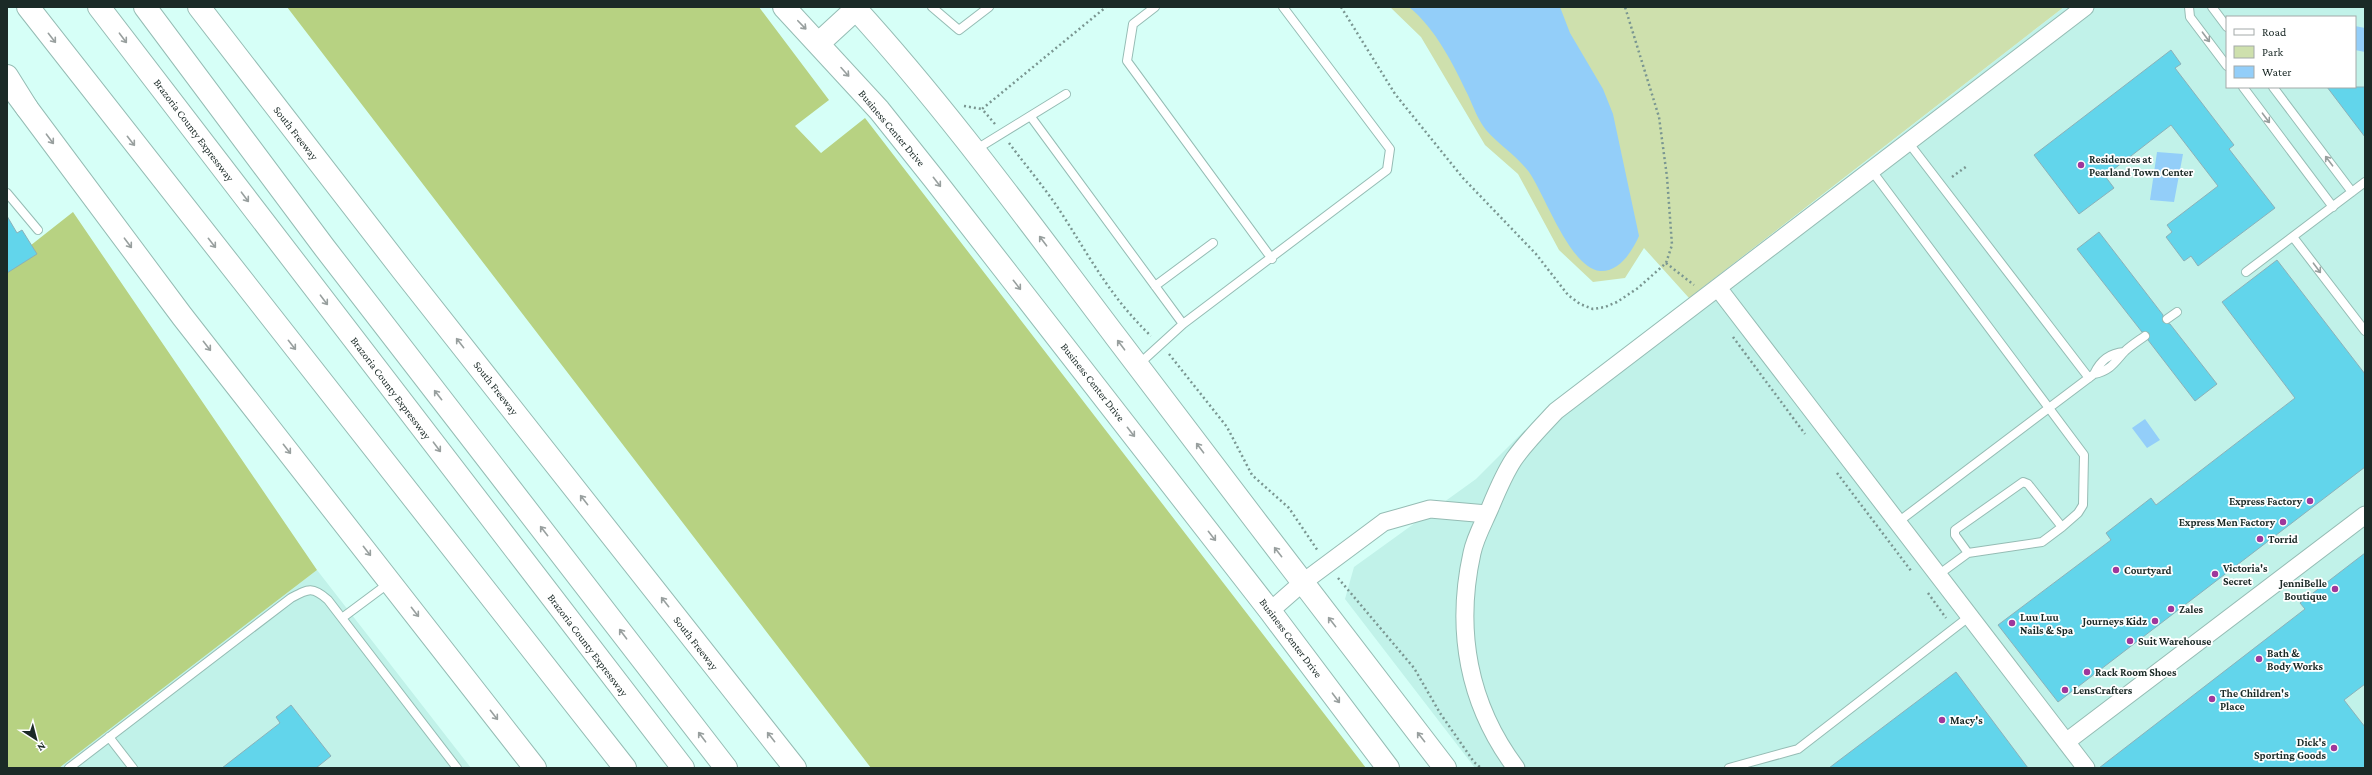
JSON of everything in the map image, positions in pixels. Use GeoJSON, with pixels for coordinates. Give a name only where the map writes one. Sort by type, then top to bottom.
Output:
{"type":"FeatureCollection","features":[{"type":"Feature","properties":{"kind":"main road"},"geometry":{"type":"LineString","coordinates":[[28,7],[624,768]]}},
{"type":"Feature","properties":{"kind":"main road","name":"Brazoria County Expressway"},"geometry":{"type":"LineString","coordinates":[[99,7],[683,768]]}},
{"type":"Feature","properties":{"kind":"main road"},"geometry":{"type":"LineString","coordinates":[[145,7],[329,254],[726,768]]}},
{"type":"Feature","properties":{"kind":"main road","name":"South Freeway"},"geometry":{"type":"LineString","coordinates":[[199,7],[795,768]]}},
{"type":"Feature","properties":{"kind":"main road"},"geometry":{"type":"LineString","coordinates":[[203,7],[235,54]]}},
{"type":"Feature","properties":{"kind":"main road","name":"Business Center Drive"},"geometry":{"type":"LineString","coordinates":[[784,7],[819,43],[879,110],[930,173],[1270,611],[1388,768]]}},
{"type":"Feature","properties":{"kind":"main road"},"geometry":{"type":"LineString","coordinates":[[819,43],[856,8],[918,79],[974,150],[1302,583],[1445,768]]}},
{"type":"Feature","properties":{"kind":"main road"},"geometry":{"type":"LineString","coordinates":[[7,76],[27,108]]}},
{"type":"Feature","properties":{"kind":"main road"},"geometry":{"type":"LineString","coordinates":[[7,82],[182,316],[535,768]]}},
{"type":"Feature","properties":{"kind":"street"},"geometry":{"type":"LineString","coordinates":[[1516,768],[1501,748],[1486,718],[1476,693],[1467,648],[1464,621],[1472,552],[1500,485],[1514,459],[1556,411],[2085,7]]}},
{"type":"Feature","properties":{"kind":"street"},"geometry":{"type":"LineString","coordinates":[[1718,288],[2086,768]]}},
{"type":"Feature","properties":{"kind":"street"},"geometry":{"type":"LineString","coordinates":[[1270,611],[1326,564],[1384,522],[1430,509],[1487,514]]}},
{"type":"Feature","properties":{"kind":"street"},"geometry":{"type":"LineString","coordinates":[[2066,742],[2365,515]]}},
{"type":"Feature","properties":{"kind":"lane"},"geometry":{"type":"LineString","coordinates":[[932,7],[959,30],[989,7]]}},
{"type":"Feature","properties":{"kind":"lane"},"geometry":{"type":"LineString","coordinates":[[1155,7],[1133,24],[1127,61],[1272,259]]}},
{"type":"Feature","properties":{"kind":"lane"},"geometry":{"type":"LineString","coordinates":[[1137,365],[1183,324],[1272,259],[1387,170],[1390,149],[1283,7]]}},
{"type":"Feature","properties":{"kind":"lane"},"geometry":{"type":"LineString","coordinates":[[2189,7],[2190,17],[2226,65]]}},
{"type":"Feature","properties":{"kind":"lane"},"geometry":{"type":"LineString","coordinates":[[2212,7],[2226,26]]}},
{"type":"Feature","properties":{"kind":"lane"},"geometry":{"type":"LineString","coordinates":[[2244,88],[2333,207]]}},
{"type":"Feature","properties":{"kind":"lane"},"geometry":{"type":"LineString","coordinates":[[2274,88],[2352,192]]}},
{"type":"Feature","properties":{"kind":"lane"},"geometry":{"type":"LineString","coordinates":[[974,150],[1003,134],[1066,94]]}},
{"type":"Feature","properties":{"kind":"lane"},"geometry":{"type":"LineString","coordinates":[[1030,117],[1183,324]]}},
{"type":"Feature","properties":{"kind":"lane"},"geometry":{"type":"LineString","coordinates":[[1908,142],[2092,376]]}},
{"type":"Feature","properties":{"kind":"lane"},"geometry":{"type":"LineString","coordinates":[[1872,170],[2050,407],[2084,455],[2083,505],[2078,513],[2062,527],[2042,542],[1968,553],[1938,575]]}},
{"type":"Feature","properties":{"kind":"lane"},"geometry":{"type":"LineString","coordinates":[[2246,272],[2365,182]]}},
{"type":"Feature","properties":{"kind":"lane"},"geometry":{"type":"LineString","coordinates":[[7,193],[38,230]]}},
{"type":"Feature","properties":{"kind":"lane"},"geometry":{"type":"LineString","coordinates":[[2293,237],[2365,331]]}},
{"type":"Feature","properties":{"kind":"lane"},"geometry":{"type":"LineString","coordinates":[[1155,286],[1213,243]]}},
{"type":"Feature","properties":{"kind":"lane"},"geometry":{"type":"LineString","coordinates":[[2167,319],[2177,312]]}},
{"type":"Feature","properties":{"kind":"lane"},"geometry":{"type":"LineString","coordinates":[[1898,522],[2092,376],[2098,365],[2114,353],[2124,352],[2145,336]]}},
{"type":"Feature","properties":{"kind":"lane"},"geometry":{"type":"LineString","coordinates":[[1968,553],[1954,535],[1955,530],[2023,482],[2028,484],[2062,527]]}},
{"type":"Feature","properties":{"kind":"lane"},"geometry":{"type":"LineString","coordinates":[[342,618],[391,582]]}},
{"type":"Feature","properties":{"kind":"lane"},"geometry":{"type":"LineString","coordinates":[[69,768],[291,598],[307,589],[318,591],[342,618],[457,768]]}},
{"type":"Feature","properties":{"kind":"lane"},"geometry":{"type":"LineString","coordinates":[[1729,768],[1798,749],[1970,616]]}},
{"type":"Feature","properties":{"kind":"lane"},"geometry":{"type":"LineString","coordinates":[[109,737],[133,768]]}},
{"type":"Feature","properties":{"kind":"path"},"geometry":{"type":"LineString","coordinates":[[1106,7],[982,109],[1003,134],[1061,213],[1105,284],[1123,307],[1177,363],[1227,427],[1252,474],[1289,508],[1326,564],[1414,668],[1440,713],[1474,762],[1481,768]]}},
{"type":"Feature","properties":{"kind":"path"},"geometry":{"type":"LineString","coordinates":[[1341,7],[1395,94],[1462,178],[1536,254],[1568,295],[1580,304],[1593,309],[1605,307],[1617,302],[1638,288],[1666,263],[1672,245],[1668,177],[1658,117],[1647,73],[1625,7]]}},
{"type":"Feature","properties":{"kind":"path"},"geometry":{"type":"LineString","coordinates":[[1941,185],[1967,166]]}},
{"type":"Feature","properties":{"kind":"shaded area"},"geometry":{"type":"Polygon","coordinates":[[[2064,7],[2365,7],[2365,768],[1475,768],[1345,599],[1354,567],[1476,479],[1540,415],[2064,7]]]}},
{"type":"Feature","properties":{"kind":"shaded area"},"geometry":{"type":"Polygon","coordinates":[[[317,570],[471,768],[59,768],[317,570]]]}},
{"type":"Feature","properties":{"kind":"green space"},"geometry":{"type":"Polygon","coordinates":[[[287,7],[759,7],[829,100],[795,126],[821,153],[865,118],[1366,768],[871,768],[287,7]]]}},
{"type":"Feature","properties":{"kind":"green space"},"geometry":{"type":"Polygon","coordinates":[[[1390,7],[2064,7],[1689,298],[1644,248],[1625,278],[1593,282],[1559,250],[1518,174],[1485,145],[1421,37],[1390,7]]]}},
{"type":"Feature","properties":{"kind":"green space"},"geometry":{"type":"Polygon","coordinates":[[[73,212],[317,570],[59,768],[7,768],[7,264],[73,212]]]}},
{"type":"Feature","properties":{"kind":"water"},"geometry":{"type":"Polygon","coordinates":[[[1409,7],[1560,7],[1570,33],[1603,89],[1613,114],[1639,236],[1633,248],[1624,260],[1614,268],[1600,271],[1589,267],[1578,258],[1559,229],[1529,172],[1483,126],[1456,71],[1436,36],[1409,7]]]}},
{"type":"Feature","properties":{"kind":"water"},"geometry":{"type":"Polygon","coordinates":[[[2356,26],[2365,28],[2365,52],[2356,50],[2356,26]]]}},
{"type":"Feature","properties":{"kind":"water"},"geometry":{"type":"Polygon","coordinates":[[[2157,152],[2183,154],[2174,202],[2150,200],[2157,152]]]}},
{"type":"Feature","properties":{"kind":"water"},"geometry":{"type":"Polygon","coordinates":[[[2145,419],[2160,440],[2147,448],[2132,428],[2145,419]]]}},
{"type":"Feature","properties":{"kind":"building","name":"Residences at Pearland Town Center"},"geometry":{"type":"Polygon","coordinates":[[[2171,50],[2181,64],[2175,68],[2234,145],[2229,149],[2275,208],[2198,266],[2191,256],[2184,261],[2166,237],[2172,232],[2167,225],[2218,186],[2171,125],[2105,176],[2114,188],[2079,214],[2034,155],[2171,50]]]}},
{"type":"Feature","properties":{"kind":"building"},"geometry":{"type":"Polygon","coordinates":[[[2365,87],[2365,137],[2328,88],[2365,87]]]}},
{"type":"Feature","properties":{"kind":"building"},"geometry":{"type":"Polygon","coordinates":[[[7,216],[17,233],[22,230],[37,254],[7,273],[7,216]]]}},
{"type":"Feature","properties":{"kind":"building"},"geometry":{"type":"Polygon","coordinates":[[[2099,232],[2163,315],[2163,322],[2170,324],[2217,384],[2195,401],[2148,340],[2149,333],[2142,332],[2077,249],[2099,232]]]}},
{"type":"Feature","properties":{"kind":"building"},"geometry":{"type":"Polygon","coordinates":[[[2277,260],[2365,374],[2365,467],[2058,702],[1998,625],[2111,540],[2106,533],[2151,498],[2156,505],[2295,398],[2222,302],[2277,260]]]}},
{"type":"Feature","properties":{"kind":"building"},"geometry":{"type":"Polygon","coordinates":[[[2365,553],[2365,684],[2344,700],[2365,727],[2365,768],[2099,768],[2305,609],[2300,603],[2365,553]]]}},
{"type":"Feature","properties":{"kind":"building","name":"Macy's"},"geometry":{"type":"Polygon","coordinates":[[[1956,672],[2028,768],[1829,768],[1956,672]]]}},
{"type":"Feature","properties":{"kind":"building"},"geometry":{"type":"Polygon","coordinates":[[[291,705],[331,756],[316,768],[222,768],[280,723],[276,717],[291,705]]]}},
{"type":"Feature","properties":{"kind":"place","name":"Residences at Pearland Town Center"},"geometry":{"type":"Point","coordinates":[2081,165]}},
{"type":"Feature","properties":{"kind":"place","name":"Express Factory"},"geometry":{"type":"Point","coordinates":[2310,501]}},
{"type":"Feature","properties":{"kind":"place","name":"Express Men Factory"},"geometry":{"type":"Point","coordinates":[2283,522]}},
{"type":"Feature","properties":{"kind":"place","name":"Torrid"},"geometry":{"type":"Point","coordinates":[2260,539]}},
{"type":"Feature","properties":{"kind":"place","name":"Courtyard"},"geometry":{"type":"Point","coordinates":[2116,570]}},
{"type":"Feature","properties":{"kind":"place","name":"Victoria's Secret"},"geometry":{"type":"Point","coordinates":[2215,574]}},
{"type":"Feature","properties":{"kind":"place","name":"JenniBelle Boutique"},"geometry":{"type":"Point","coordinates":[2335,589]}},
{"type":"Feature","properties":{"kind":"place","name":"Zales"},"geometry":{"type":"Point","coordinates":[2171,609]}},
{"type":"Feature","properties":{"kind":"place","name":"Journeys Kidz"},"geometry":{"type":"Point","coordinates":[2155,621]}},
{"type":"Feature","properties":{"kind":"place","name":"Luu Luu Nails & Spa"},"geometry":{"type":"Point","coordinates":[2012,623]}},
{"type":"Feature","properties":{"kind":"place","name":"Suit Warehouse"},"geometry":{"type":"Point","coordinates":[2130,641]}},
{"type":"Feature","properties":{"kind":"place","name":"Bath & Body Works"},"geometry":{"type":"Point","coordinates":[2259,659]}},
{"type":"Feature","properties":{"kind":"place","name":"Rack Room Shoes"},"geometry":{"type":"Point","coordinates":[2087,672]}},
{"type":"Feature","properties":{"kind":"place","name":"LensCrafters"},"geometry":{"type":"Point","coordinates":[2065,690]}},
{"type":"Feature","properties":{"kind":"place","name":"The Children's Place"},"geometry":{"type":"Point","coordinates":[2212,699]}},
{"type":"Feature","properties":{"kind":"place","name":"Macy's"},"geometry":{"type":"Point","coordinates":[1942,720]}},
{"type":"Feature","properties":{"kind":"place","name":"Dick's Sporting Goods"},"geometry":{"type":"Point","coordinates":[2334,748]}}]}
